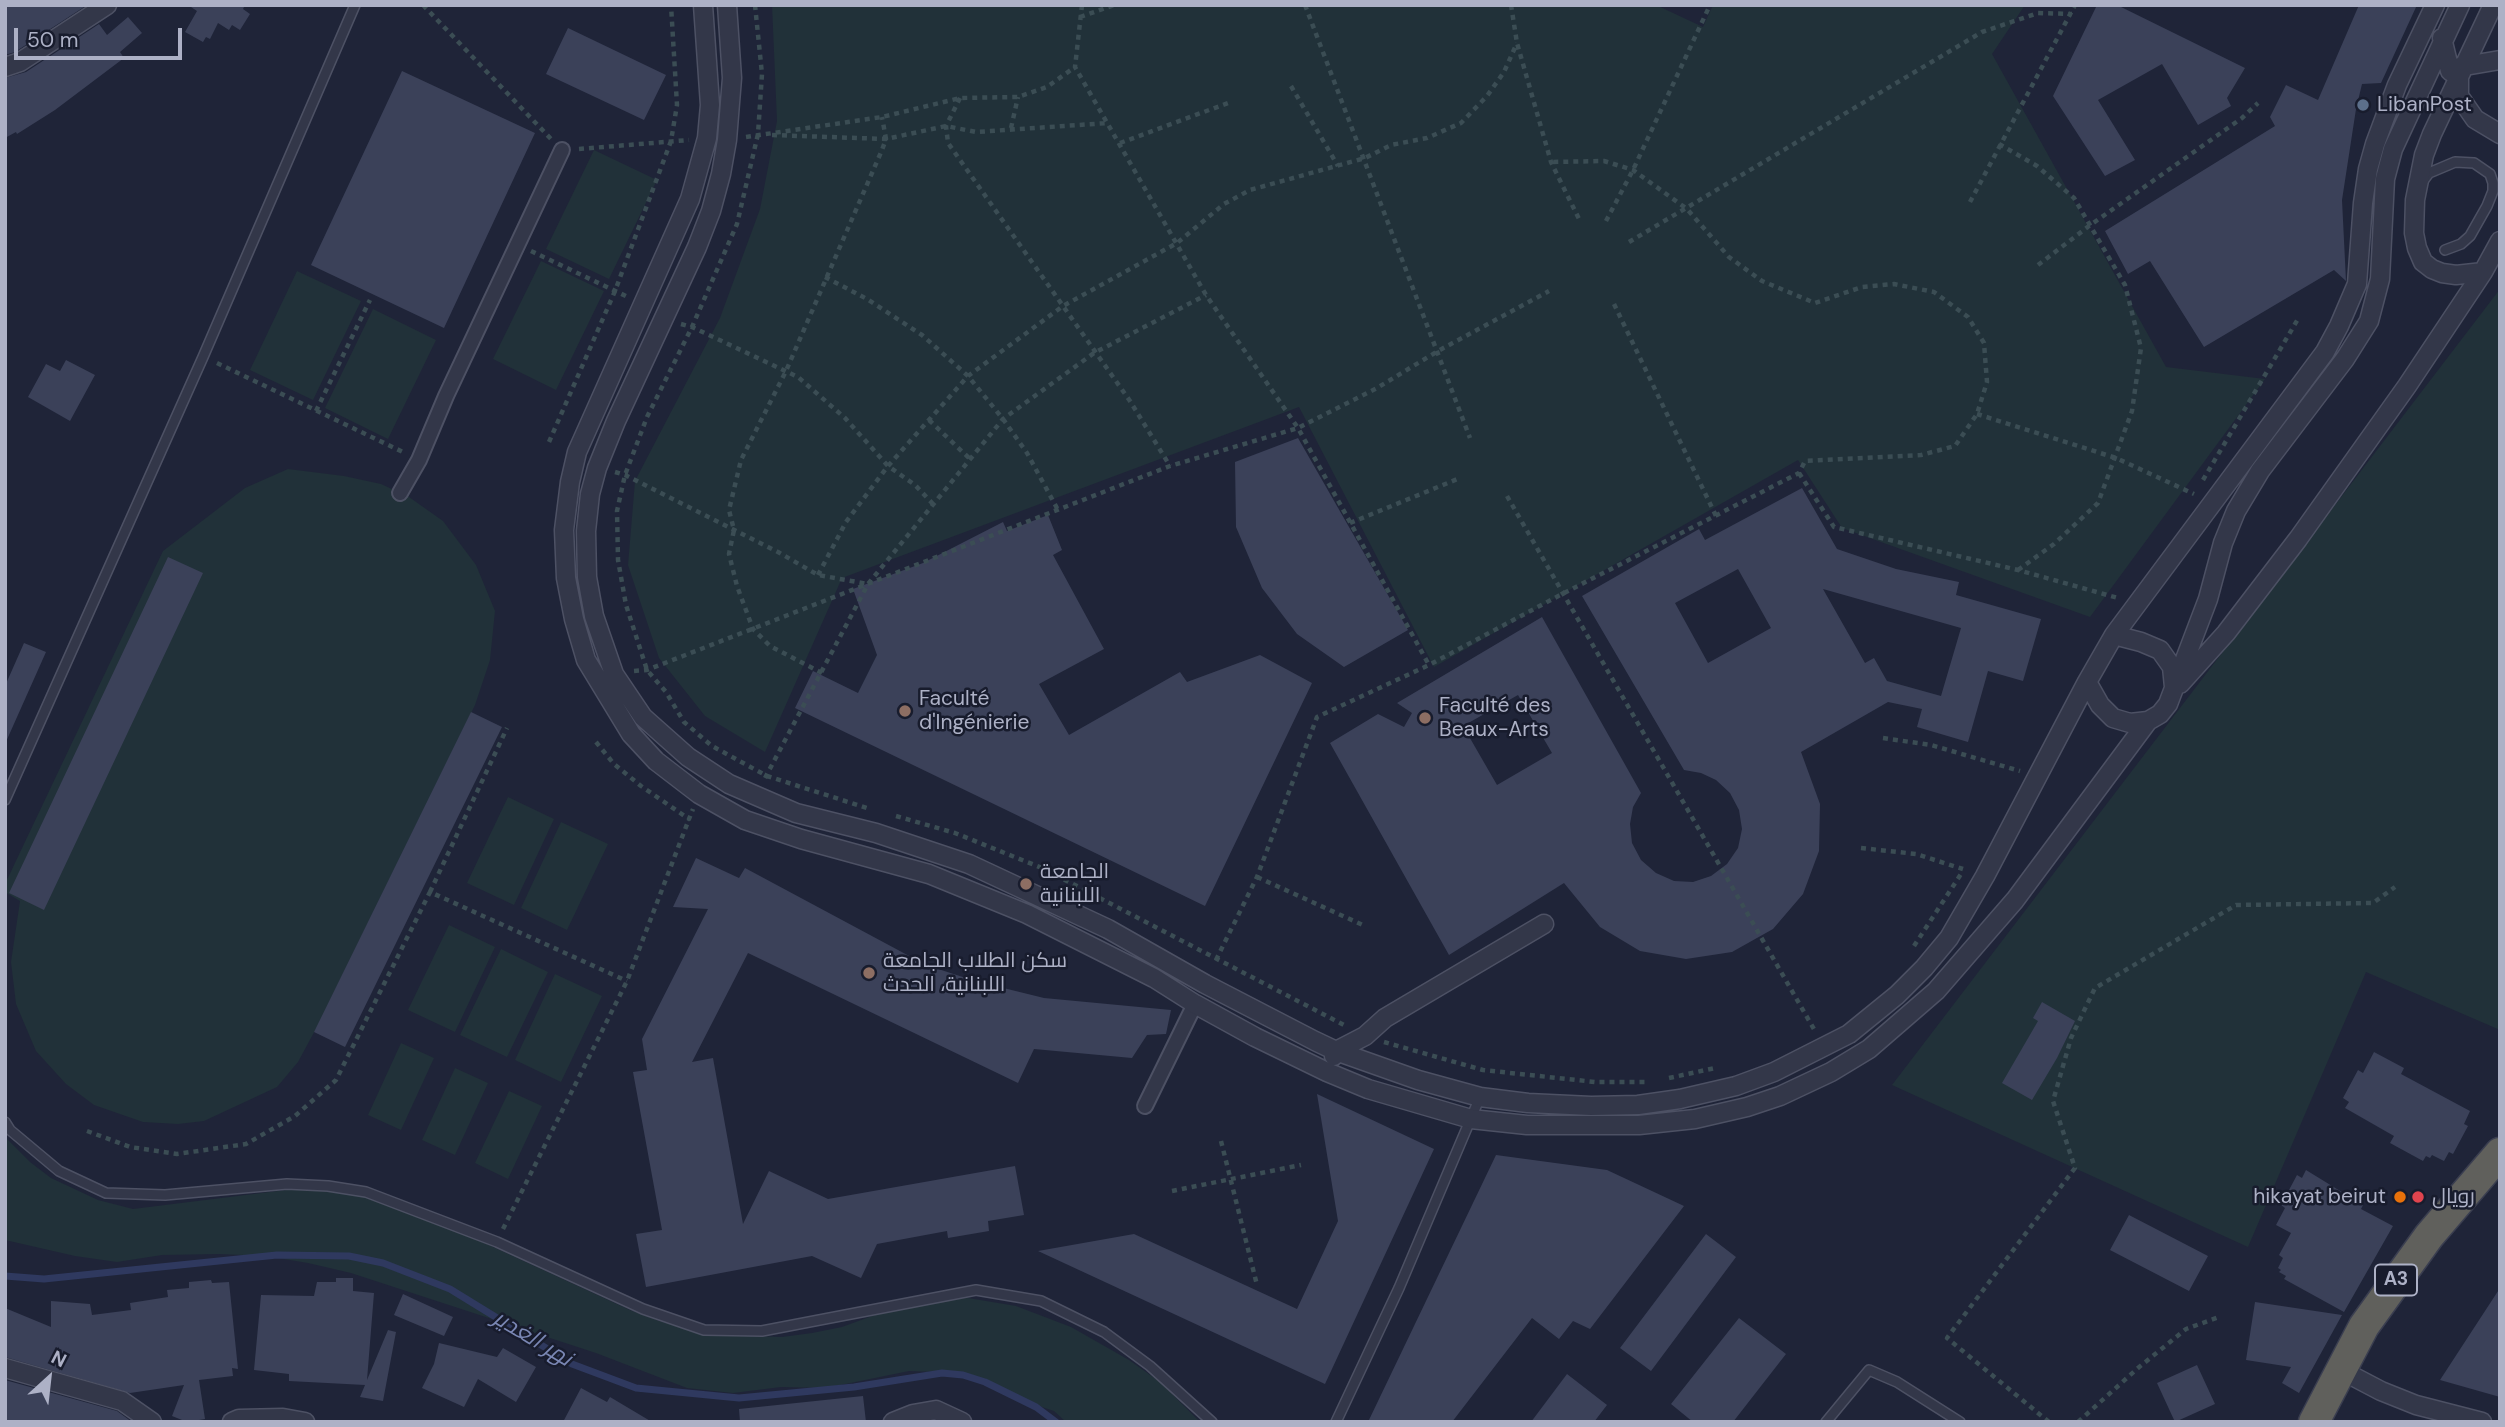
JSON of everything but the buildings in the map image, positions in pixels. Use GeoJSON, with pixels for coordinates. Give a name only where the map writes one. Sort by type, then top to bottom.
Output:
{"type":"FeatureCollection","features":[{"type":"Feature","properties":{"kind":"highway","name":"A3"},"geometry":{"type":"LineString","coordinates":[[2314,1422],[2339,1369],[2390,1288],[2429,1236],[2500,1153]]}},
{"type":"Feature","properties":{"kind":"street"},"geometry":{"type":"LineString","coordinates":[[5,67],[20,62],[107,5]]}},
{"type":"Feature","properties":{"kind":"street"},"geometry":{"type":"LineString","coordinates":[[703,5],[710,105],[707,138],[690,199],[577,452],[564,530],[566,578],[586,660],[631,734],[656,761],[705,797],[745,820],[964,887],[1027,914],[1100,949],[1195,1004],[1327,1072],[1404,1101],[1471,1119],[1527,1125],[1639,1125],[1695,1119],[1780,1096],[1831,1072],[1869,1049],[1936,991],[2015,900],[2148,721],[2160,714],[2168,704],[2208,599],[2223,543],[2236,511],[2260,471],[2345,359],[2369,321],[2380,279],[2385,179],[2393,149],[2460,5]]}},
{"type":"Feature","properties":{"kind":"street"},"geometry":{"type":"LineString","coordinates":[[727,5],[732,78],[727,141],[710,211],[697,247],[616,421],[597,468],[590,494],[586,531],[587,577],[594,616],[614,674],[643,717],[688,757],[719,779],[754,796],[811,817],[876,833],[969,864],[1108,929],[1205,984],[1336,1051],[1418,1080],[1480,1097],[1591,1106],[1638,1105],[1680,1099],[1737,1086],[1774,1072],[1849,1034],[1897,995],[1924,968],[1948,938],[1985,876],[2114,635],[2325,352],[2339,326],[2357,284],[2368,169],[2393,95],[2435,6]]}},
{"type":"Feature","properties":{"kind":"street"},"geometry":{"type":"LineString","coordinates":[[2483,272],[2456,275],[2432,269],[2423,262],[2414,233],[2417,188],[2432,134],[2458,71],[2493,5]]}},
{"type":"Feature","properties":{"kind":"street"},"geometry":{"type":"LineString","coordinates":[[2435,6],[2443,42],[2458,71],[2459,96],[2475,119],[2500,134]]}},
{"type":"Feature","properties":{"kind":"street"},"geometry":{"type":"LineString","coordinates":[[2393,95],[2426,79],[2500,60]]}},
{"type":"Feature","properties":{"kind":"street"},"geometry":{"type":"LineString","coordinates":[[400,493],[419,460],[446,396],[562,150]]}},
{"type":"Feature","properties":{"kind":"street"},"geometry":{"type":"LineString","coordinates":[[2174,690],[2226,633],[2268,580],[2407,386],[2483,272],[2500,241]]}},
{"type":"Feature","properties":{"kind":"street"},"geometry":{"type":"LineString","coordinates":[[2114,635],[2160,650],[2172,667],[2174,690]]}},
{"type":"Feature","properties":{"kind":"street"},"geometry":{"type":"LineString","coordinates":[[2087,682],[2100,705],[2113,718],[2130,723],[2148,721]]}},
{"type":"Feature","properties":{"kind":"street"},"geometry":{"type":"LineString","coordinates":[[705,797],[719,779]]}},
{"type":"Feature","properties":{"kind":"street"},"geometry":{"type":"LineString","coordinates":[[801,839],[811,817]]}},
{"type":"Feature","properties":{"kind":"street"},"geometry":{"type":"LineString","coordinates":[[1327,1072],[1336,1051],[1364,1036],[1385,1018],[1544,924]]}},
{"type":"Feature","properties":{"kind":"street"},"geometry":{"type":"LineString","coordinates":[[1145,1107],[1195,1004]]}},
{"type":"Feature","properties":{"kind":"street"},"geometry":{"type":"LineString","coordinates":[[5,1368],[122,1401],[152,1422]]}},
{"type":"Feature","properties":{"kind":"street"},"geometry":{"type":"LineString","coordinates":[[2339,1369],[2381,1391],[2416,1405],[2482,1422]]}},
{"type":"Feature","properties":{"kind":"street"},"geometry":{"type":"LineString","coordinates":[[893,1422],[913,1414],[936,1410],[962,1422]]}},
{"type":"Feature","properties":{"kind":"street"},"geometry":{"type":"LineString","coordinates":[[232,1422],[239,1419],[283,1418],[305,1422]]}},
{"type":"Feature","properties":{"kind":"lane"},"geometry":{"type":"LineString","coordinates":[[5,800],[203,357],[355,5]]}},
{"type":"Feature","properties":{"kind":"lane"},"geometry":{"type":"LineString","coordinates":[[2417,188],[2429,173],[2455,162],[2473,163],[2490,174],[2493,191],[2479,223],[2461,244],[2445,250]]}},
{"type":"Feature","properties":{"kind":"lane"},"geometry":{"type":"LineString","coordinates":[[1336,1422],[1399,1288],[1480,1097]]}},
{"type":"Feature","properties":{"kind":"lane"},"geometry":{"type":"LineString","coordinates":[[5,1122],[10,1130],[59,1171],[106,1193],[164,1195],[287,1184],[328,1186],[366,1192],[497,1242],[643,1309],[704,1329],[762,1331],[976,1290],[1041,1301],[1104,1332],[1150,1366],[1212,1422]]}},
{"type":"Feature","properties":{"kind":"lane"},"geometry":{"type":"LineString","coordinates":[[1826,1422],[1869,1370],[1897,1382],[1960,1422]]}},
{"type":"Feature","properties":{"kind":"path"},"geometry":{"type":"LineString","coordinates":[[424,5],[562,150],[707,138]]}},
{"type":"Feature","properties":{"kind":"path"},"geometry":{"type":"LineString","coordinates":[[549,442],[615,290],[671,141],[677,105],[671,5]]}},
{"type":"Feature","properties":{"kind":"path"},"geometry":{"type":"LineString","coordinates":[[755,5],[762,74],[758,134],[737,225],[692,327],[647,417],[625,475],[618,511],[618,560],[626,605],[647,670],[666,692],[684,722],[712,746],[766,776],[876,811]]}},
{"type":"Feature","properties":{"kind":"path"},"geometry":{"type":"LineString","coordinates":[[1082,5],[1075,67],[1206,295],[1298,428],[1429,665]]}},
{"type":"Feature","properties":{"kind":"path"},"geometry":{"type":"LineString","coordinates":[[1079,17],[1114,5]]}},
{"type":"Feature","properties":{"kind":"path"},"geometry":{"type":"LineString","coordinates":[[1305,5],[1470,438]]}},
{"type":"Feature","properties":{"kind":"path"},"geometry":{"type":"LineString","coordinates":[[1511,5],[1517,43],[1551,162],[1579,219]]}},
{"type":"Feature","properties":{"kind":"path"},"geometry":{"type":"LineString","coordinates":[[1606,221],[1633,170],[1710,5]]}},
{"type":"Feature","properties":{"kind":"path"},"geometry":{"type":"LineString","coordinates":[[1970,202],[2075,5]]}},
{"type":"Feature","properties":{"kind":"path"},"geometry":{"type":"LineString","coordinates":[[1629,242],[1982,32],[2038,13],[2071,14]]}},
{"type":"Feature","properties":{"kind":"path"},"geometry":{"type":"LineString","coordinates":[[818,575],[846,522],[888,466],[968,376],[1063,306],[1177,243],[1224,204],[1250,190],[1365,158],[1391,145],[1427,138],[1461,123],[1488,96],[1504,72],[1517,43]]}},
{"type":"Feature","properties":{"kind":"path"},"geometry":{"type":"LineString","coordinates":[[727,141],[758,134],[882,117],[960,98],[1018,97],[1047,87],[1075,67]]}},
{"type":"Feature","properties":{"kind":"path"},"geometry":{"type":"LineString","coordinates":[[1291,86],[1338,166]]}},
{"type":"Feature","properties":{"kind":"path"},"geometry":{"type":"LineString","coordinates":[[1011,128],[1018,97]]}},
{"type":"Feature","properties":{"kind":"path"},"geometry":{"type":"LineString","coordinates":[[960,98],[946,126],[948,143],[1129,401],[1170,466]]}},
{"type":"Feature","properties":{"kind":"path"},"geometry":{"type":"LineString","coordinates":[[1120,143],[1228,103]]}},
{"type":"Feature","properties":{"kind":"path"},"geometry":{"type":"LineString","coordinates":[[2038,265],[2242,118],[2258,103]]}},
{"type":"Feature","properties":{"kind":"path"},"geometry":{"type":"LineString","coordinates":[[822,673],[770,646],[753,629],[737,586],[729,554],[734,530],[729,510],[734,479],[741,460],[786,371],[886,138],[882,117]]}},
{"type":"Feature","properties":{"kind":"path"},"geometry":{"type":"LineString","coordinates":[[758,134],[886,138],[946,126],[976,132],[1108,123]]}},
{"type":"Feature","properties":{"kind":"path"},"geometry":{"type":"LineString","coordinates":[[1999,144],[2038,166],[2074,198],[2125,285],[2141,348],[2132,411],[2098,503],[2054,544],[2018,570]]}},
{"type":"Feature","properties":{"kind":"path"},"geometry":{"type":"LineString","coordinates":[[1205,984],[1257,877],[1317,717],[1429,665],[1800,473],[1805,461],[1921,455],[1955,446],[1977,414],[1987,382],[1984,344],[1968,317],[1934,292],[1894,284],[1862,287],[1815,303],[1762,281],[1729,257],[1687,209],[1633,170],[1604,161],[1551,162]]}},
{"type":"Feature","properties":{"kind":"path"},"geometry":{"type":"LineString","coordinates":[[825,277],[867,299],[922,335],[968,376],[1027,453],[1058,510]]}},
{"type":"Feature","properties":{"kind":"path"},"geometry":{"type":"LineString","coordinates":[[614,674],[647,670],[1170,466],[1298,428],[1377,388],[1549,290]]}},
{"type":"Feature","properties":{"kind":"path"},"geometry":{"type":"LineString","coordinates":[[754,796],[868,584],[1003,419],[1094,353],[1206,295]]}},
{"type":"Feature","properties":{"kind":"path"},"geometry":{"type":"LineString","coordinates":[[316,411],[370,300]]}},
{"type":"Feature","properties":{"kind":"path"},"geometry":{"type":"LineString","coordinates":[[1614,304],[1716,516]]}},
{"type":"Feature","properties":{"kind":"path"},"geometry":{"type":"LineString","coordinates":[[2201,482],[2298,319]]}},
{"type":"Feature","properties":{"kind":"path"},"geometry":{"type":"LineString","coordinates":[[203,357],[419,460]]}},
{"type":"Feature","properties":{"kind":"path"},"geometry":{"type":"LineString","coordinates":[[786,371],[799,377],[821,395],[888,466],[915,485],[933,504]]}},
{"type":"Feature","properties":{"kind":"path"},"geometry":{"type":"LineString","coordinates":[[1977,414],[2116,457],[2194,494],[2187,504]]}},
{"type":"Feature","properties":{"kind":"path"},"geometry":{"type":"LineString","coordinates":[[929,420],[970,459]]}},
{"type":"Feature","properties":{"kind":"path"},"geometry":{"type":"LineString","coordinates":[[597,468],[625,475],[818,575],[868,584]]}},
{"type":"Feature","properties":{"kind":"path"},"geometry":{"type":"LineString","coordinates":[[1800,473],[1835,527],[2018,570],[2122,599],[2116,609]]}},
{"type":"Feature","properties":{"kind":"path"},"geometry":{"type":"LineString","coordinates":[[1350,523],[1460,478]]}},
{"type":"Feature","properties":{"kind":"path"},"geometry":{"type":"LineString","coordinates":[[1507,496],[1815,1031]]}},
{"type":"Feature","properties":{"kind":"path"},"geometry":{"type":"LineString","coordinates":[[87,1131],[130,1147],[177,1154],[246,1144],[295,1116],[336,1080],[430,892],[507,728]]}},
{"type":"Feature","properties":{"kind":"path"},"geometry":{"type":"LineString","coordinates":[[1883,738],[1931,745],[2027,774]]}},
{"type":"Feature","properties":{"kind":"path"},"geometry":{"type":"LineString","coordinates":[[596,741],[614,764],[689,819]]}},
{"type":"Feature","properties":{"kind":"path"},"geometry":{"type":"LineString","coordinates":[[497,1242],[626,981],[689,819],[705,797]]}},
{"type":"Feature","properties":{"kind":"path"},"geometry":{"type":"LineString","coordinates":[[889,814],[955,833],[1042,868],[1364,1036],[1483,1070],[1582,1081],[1654,1082]]}},
{"type":"Feature","properties":{"kind":"path"},"geometry":{"type":"LineString","coordinates":[[1861,848],[1916,854],[1963,869]]}},
{"type":"Feature","properties":{"kind":"path"},"geometry":{"type":"LineString","coordinates":[[1907,956],[1971,858]]}},
{"type":"Feature","properties":{"kind":"path"},"geometry":{"type":"LineString","coordinates":[[1257,877],[1365,926]]}},
{"type":"Feature","properties":{"kind":"path"},"geometry":{"type":"LineString","coordinates":[[2049,1422],[1947,1338],[2075,1168],[2053,1101],[2071,1038],[2095,988],[2236,905],[2373,903],[2395,887]]}},
{"type":"Feature","properties":{"kind":"path"},"geometry":{"type":"LineString","coordinates":[[430,892],[626,981]]}},
{"type":"Feature","properties":{"kind":"path"},"geometry":{"type":"LineString","coordinates":[[1805,1036],[1826,1025]]}},
{"type":"Feature","properties":{"kind":"path"},"geometry":{"type":"LineString","coordinates":[[1666,1079],[1716,1068]]}},
{"type":"Feature","properties":{"kind":"path"},"geometry":{"type":"LineString","coordinates":[[1221,1142],[1257,1285]]}},
{"type":"Feature","properties":{"kind":"path"},"geometry":{"type":"LineString","coordinates":[[1172,1191],[1301,1166]]}},
{"type":"Feature","properties":{"kind":"path"},"geometry":{"type":"LineString","coordinates":[[2078,1422],[2138,1367],[2186,1329],[2219,1317]]}},
{"type":"Feature","properties":{"kind":"shaded area"},"geometry":{"type":"Polygon","coordinates":[[[772,5],[1656,5],[1703,27],[1713,5],[2025,5],[1992,54],[2166,367],[2265,379],[2090,617],[1842,528],[1798,460],[1434,667],[1299,407],[842,578],[765,752],[705,716],[659,658],[628,565],[635,481],[720,318],[760,209],[777,121],[772,5]]]}},
{"type":"Feature","properties":{"kind":"shaded area"},"geometry":{"type":"Polygon","coordinates":[[[594,150],[657,180],[609,279],[546,249],[594,150]]]}},
{"type":"Feature","properties":{"kind":"shaded area"},"geometry":{"type":"Polygon","coordinates":[[[541,261],[604,291],[556,390],[493,359],[541,261]]]}},
{"type":"Feature","properties":{"kind":"shaded area"},"geometry":{"type":"Polygon","coordinates":[[[297,271],[361,301],[313,400],[250,370],[297,271]]]}},
{"type":"Feature","properties":{"kind":"shaded area"},"geometry":{"type":"Polygon","coordinates":[[[2500,289],[2500,1030],[2366,972],[2248,1247],[1892,1085],[2500,289]]]}},
{"type":"Feature","properties":{"kind":"shaded area"},"geometry":{"type":"Polygon","coordinates":[[[373,309],[436,340],[388,439],[325,408],[373,309]]]}},
{"type":"Feature","properties":{"kind":"shaded area"},"geometry":{"type":"Polygon","coordinates":[[[288,469],[381,484],[409,497],[443,521],[476,565],[495,611],[490,660],[475,705],[298,1062],[277,1087],[204,1121],[178,1124],[143,1122],[94,1105],[66,1084],[36,1051],[16,1004],[11,962],[20,901],[5,892],[5,884],[163,551],[245,488],[288,469]]]}},
{"type":"Feature","properties":{"kind":"shaded area"},"geometry":{"type":"Polygon","coordinates":[[[508,797],[554,819],[514,905],[467,883],[508,797]]]}},
{"type":"Feature","properties":{"kind":"shaded area"},"geometry":{"type":"Polygon","coordinates":[[[561,822],[608,844],[567,930],[521,908],[561,822]]]}},
{"type":"Feature","properties":{"kind":"shaded area"},"geometry":{"type":"Polygon","coordinates":[[[449,925],[495,947],[455,1032],[408,1010],[449,925]]]}},
{"type":"Feature","properties":{"kind":"shaded area"},"geometry":{"type":"Polygon","coordinates":[[[501,949],[548,972],[507,1057],[460,1035],[501,949]]]}},
{"type":"Feature","properties":{"kind":"shaded area"},"geometry":{"type":"Polygon","coordinates":[[[555,974],[602,996],[561,1082],[515,1060],[555,974]]]}},
{"type":"Feature","properties":{"kind":"shaded area"},"geometry":{"type":"Polygon","coordinates":[[[401,1043],[434,1058],[401,1130],[368,1115],[401,1043]]]}},
{"type":"Feature","properties":{"kind":"shaded area"},"geometry":{"type":"Polygon","coordinates":[[[455,1068],[488,1083],[455,1155],[422,1140],[455,1068]]]}},
{"type":"Feature","properties":{"kind":"shaded area"},"geometry":{"type":"Polygon","coordinates":[[[509,1091],[542,1106],[508,1179],[475,1163],[509,1091]]]}},
{"type":"Feature","properties":{"kind":"shaded area"},"geometry":{"type":"Polygon","coordinates":[[[5,1137],[51,1178],[98,1200],[133,1209],[310,1187],[387,1198],[630,1310],[659,1321],[720,1335],[782,1337],[812,1333],[842,1327],[894,1308],[942,1299],[968,1298],[1016,1306],[1071,1327],[1129,1360],[1160,1382],[1200,1422],[1066,1422],[1054,1411],[1009,1396],[964,1373],[909,1371],[826,1388],[781,1387],[733,1393],[687,1388],[596,1353],[351,1273],[308,1263],[266,1256],[219,1254],[162,1255],[117,1262],[75,1256],[5,1240],[5,1137]]]}},
{"type":"Feature","properties":{"kind":"waterway","name":"نهر الغدير"},"geometry":{"type":"LineString","coordinates":[[5,1276],[44,1279],[277,1255],[349,1256],[383,1263],[450,1289],[572,1364],[636,1388],[739,1398],[854,1387],[942,1373],[963,1375],[985,1382],[1036,1407],[1056,1422]]}},
{"type":"Feature","properties":{"kind":"place","name":"LibanPost"},"geometry":{"type":"Point","coordinates":[2363,105]}},
{"type":"Feature","properties":{"kind":"place","name":"Faculté d'Ingénierie"},"geometry":{"type":"Point","coordinates":[905,711]}},
{"type":"Feature","properties":{"kind":"place","name":"Faculté des Beaux-Arts"},"geometry":{"type":"Point","coordinates":[1425,718]}},
{"type":"Feature","properties":{"kind":"place","name":"الجامعة اللبنانية"},"geometry":{"type":"Point","coordinates":[1026,884]}},
{"type":"Feature","properties":{"kind":"place","name":"سكن الطلاب الجامعة اللبنانية، الحدث"},"geometry":{"type":"Point","coordinates":[869,973]}},
{"type":"Feature","properties":{"kind":"place","name":"hikayat beirut"},"geometry":{"type":"Point","coordinates":[2400,1197]}},
{"type":"Feature","properties":{"kind":"place","name":"رويال"},"geometry":{"type":"Point","coordinates":[2418,1197]}}]}
